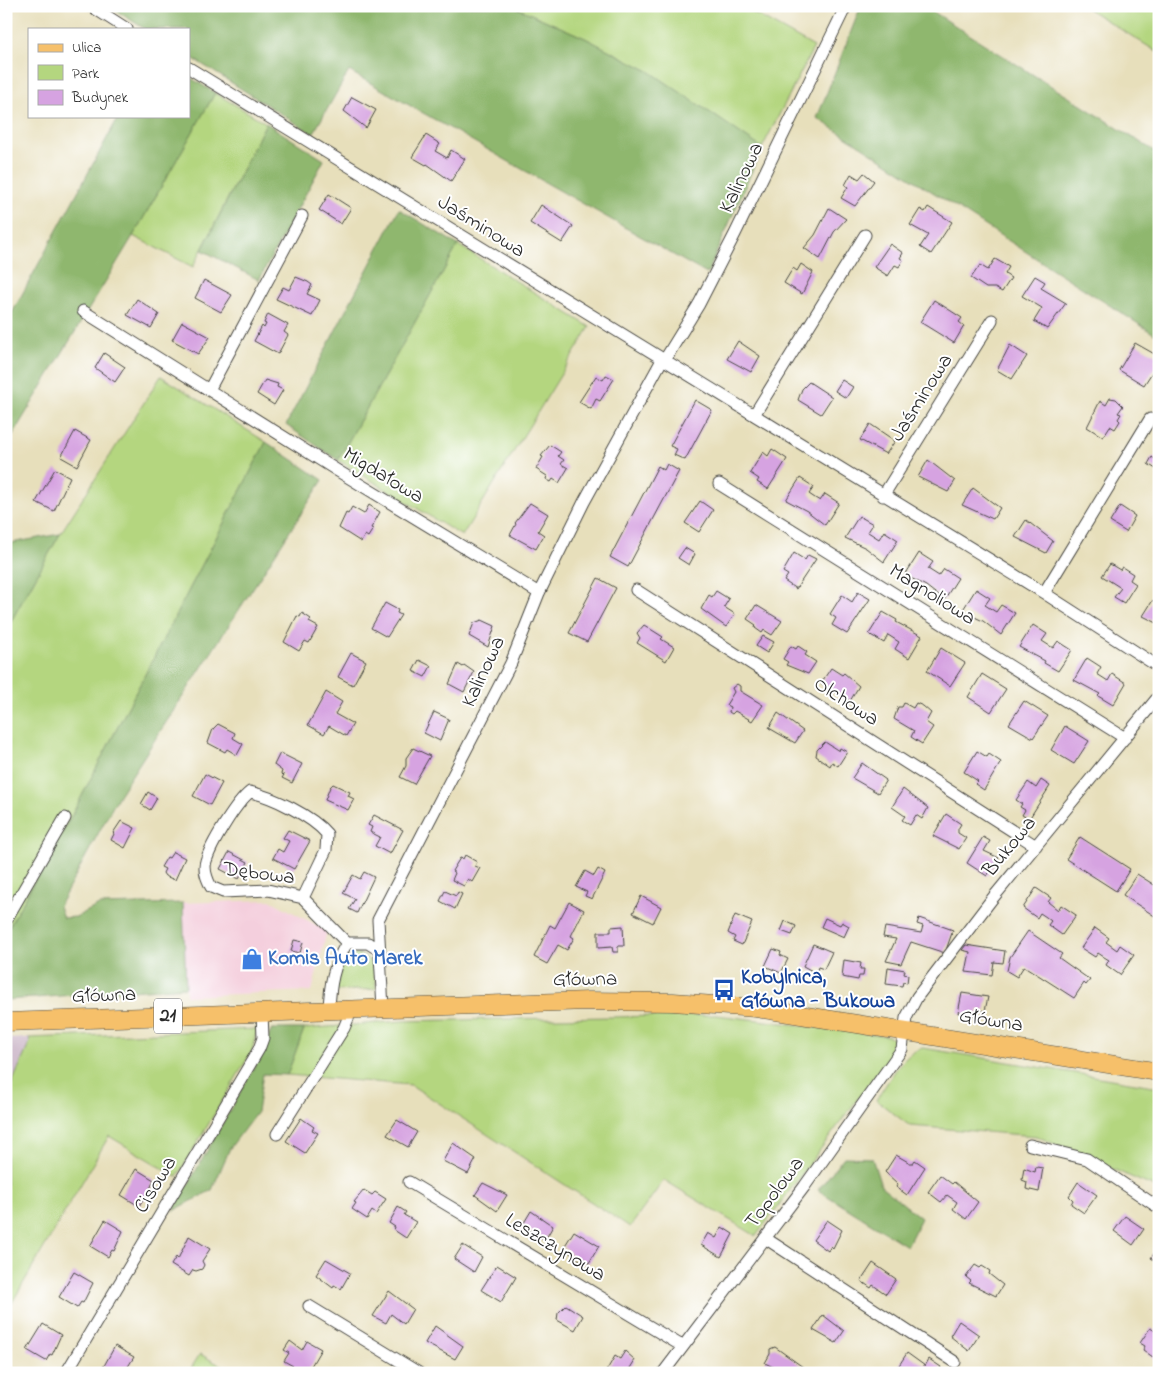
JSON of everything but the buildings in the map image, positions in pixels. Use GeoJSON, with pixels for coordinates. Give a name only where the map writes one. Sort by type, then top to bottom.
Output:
{"type":"FeatureCollection","features":[{"type":"Feature","properties":{"kind":"main road","name":"Główna"},"geometry":{"type":"LineString","coordinates":[[6,1022],[588,1001],[673,1002],[756,1008],[906,1030],[1159,1072]]}},
{"type":"Feature","properties":{"kind":"street"},"geometry":{"type":"LineString","coordinates":[[91,6],[124,28]]}},
{"type":"Feature","properties":{"kind":"street","name":"Kalinowa"},"geometry":{"type":"LineString","coordinates":[[383,1008],[378,920],[511,663],[539,594],[584,502],[663,361],[699,304],[846,6]]}},
{"type":"Feature","properties":{"kind":"street","name":"Jaśminowa"},"geometry":{"type":"LineString","coordinates":[[190,69],[663,361],[1044,593],[1159,666]]}},
{"type":"Feature","properties":{"kind":"street"},"geometry":{"type":"LineString","coordinates":[[209,390],[302,216]]}},
{"type":"Feature","properties":{"kind":"street"},"geometry":{"type":"LineString","coordinates":[[754,415],[866,235]]}},
{"type":"Feature","properties":{"kind":"street","name":"Migdałowa"},"geometry":{"type":"LineString","coordinates":[[83,311],[539,594]]}},
{"type":"Feature","properties":{"kind":"street","name":"Jaśminowa"},"geometry":{"type":"LineString","coordinates":[[883,496],[992,320]]}},
{"type":"Feature","properties":{"kind":"street"},"geometry":{"type":"LineString","coordinates":[[1044,593],[1150,419]]}},
{"type":"Feature","properties":{"kind":"street","name":"Magnoliowa"},"geometry":{"type":"LineString","coordinates":[[719,484],[1125,738]]}},
{"type":"Feature","properties":{"kind":"street","name":"Olchowa"},"geometry":{"type":"LineString","coordinates":[[636,590],[1036,846]]}},
{"type":"Feature","properties":{"kind":"street","name":"Bukowa"},"geometry":{"type":"LineString","coordinates":[[906,1030],[906,1018],[917,998],[1036,846],[1159,696]]}},
{"type":"Feature","properties":{"kind":"street","name":"Dębowa"},"geometry":{"type":"LineString","coordinates":[[303,898],[326,850],[327,834],[318,824],[263,795],[250,792],[239,801],[206,862],[205,876],[211,887],[224,892],[268,890],[303,898],[347,943]]}},
{"type":"Feature","properties":{"kind":"street"},"geometry":{"type":"LineString","coordinates":[[6,920],[65,818]]}},
{"type":"Feature","properties":{"kind":"street"},"geometry":{"type":"LineString","coordinates":[[329,1010],[332,976],[338,956],[347,943],[368,943],[379,950]]}},
{"type":"Feature","properties":{"kind":"street"},"geometry":{"type":"LineString","coordinates":[[277,1134],[344,1028],[352,1009]]}},
{"type":"Feature","properties":{"kind":"street","name":"Cisowa"},"geometry":{"type":"LineString","coordinates":[[66,1373],[259,1049],[262,1038],[262,1013]]}},
{"type":"Feature","properties":{"kind":"street","name":"Topolowa"},"geometry":{"type":"LineString","coordinates":[[663,1373],[804,1187],[902,1049],[906,1030]]}},
{"type":"Feature","properties":{"kind":"street"},"geometry":{"type":"LineString","coordinates":[[1030,1145],[1087,1159],[1159,1208]]}},
{"type":"Feature","properties":{"kind":"street","name":"Leszczynowa"},"geometry":{"type":"LineString","coordinates":[[408,1182],[682,1346]]}},
{"type":"Feature","properties":{"kind":"street"},"geometry":{"type":"LineString","coordinates":[[765,1238],[955,1362]]}},
{"type":"Feature","properties":{"kind":"street"},"geometry":{"type":"LineString","coordinates":[[309,1306],[419,1373]]}},
{"type":"Feature","properties":{"kind":"shaded area","name":"Komis Auto Marek"},"geometry":{"type":"Polygon","coordinates":[[[270,900],[327,931],[312,991],[186,996],[183,903],[270,900]]]}},
{"type":"Feature","properties":{"kind":"shaded area"},"geometry":{"type":"Polygon","coordinates":[[[29,1038],[30,1042],[6,1097],[6,1039],[29,1038]]]}},
{"type":"Feature","properties":{"kind":"green space"},"geometry":{"type":"Polygon","coordinates":[[[109,6],[513,6],[585,38],[649,71],[762,148],[707,274],[349,71],[313,134],[190,57],[190,28],[143,28],[109,6]]]}},
{"type":"Feature","properties":{"kind":"green space"},"geometry":{"type":"Polygon","coordinates":[[[513,6],[741,6],[814,47],[762,148],[649,71],[585,38],[513,6]]]}},
{"type":"Feature","properties":{"kind":"green space"},"geometry":{"type":"Polygon","coordinates":[[[861,6],[924,6],[1159,154],[1159,337],[817,118],[861,6]]]}},
{"type":"Feature","properties":{"kind":"green space"},"geometry":{"type":"Polygon","coordinates":[[[1083,6],[1159,6],[1159,53],[1083,6]]]}},
{"type":"Feature","properties":{"kind":"green space"},"geometry":{"type":"Polygon","coordinates":[[[190,78],[215,93],[133,236],[6,446],[6,324],[118,118],[190,118],[190,78]]]}},
{"type":"Feature","properties":{"kind":"green space"},"geometry":{"type":"Polygon","coordinates":[[[215,93],[266,123],[193,267],[133,236],[215,93]]]}},
{"type":"Feature","properties":{"kind":"green space"},"geometry":{"type":"Polygon","coordinates":[[[266,123],[324,160],[259,280],[202,250],[266,123]]]}},
{"type":"Feature","properties":{"kind":"green space"},"geometry":{"type":"Polygon","coordinates":[[[399,209],[458,245],[338,460],[286,425],[399,209]]]}},
{"type":"Feature","properties":{"kind":"green space"},"geometry":{"type":"Polygon","coordinates":[[[458,245],[590,327],[462,536],[338,460],[458,245]]]}},
{"type":"Feature","properties":{"kind":"green space"},"geometry":{"type":"Polygon","coordinates":[[[161,376],[266,442],[73,813],[6,932],[6,630],[60,534],[161,376]]]}},
{"type":"Feature","properties":{"kind":"green space"},"geometry":{"type":"Polygon","coordinates":[[[266,442],[323,480],[119,795],[59,906],[63,918],[76,917],[99,905],[183,903],[186,987],[6,1000],[6,932],[73,813],[266,442]]]}},
{"type":"Feature","properties":{"kind":"green space"},"geometry":{"type":"Polygon","coordinates":[[[60,534],[6,630],[6,544],[60,534]]]}},
{"type":"Feature","properties":{"kind":"green space"},"geometry":{"type":"Polygon","coordinates":[[[355,954],[367,958],[373,966],[376,989],[336,991],[339,973],[344,960],[355,954]]]}},
{"type":"Feature","properties":{"kind":"green space"},"geometry":{"type":"Polygon","coordinates":[[[716,1015],[888,1036],[896,1041],[897,1046],[756,1236],[664,1180],[630,1227],[411,1085],[287,1075],[304,1029],[402,1021],[716,1015]]]}},
{"type":"Feature","properties":{"kind":"green space"},"geometry":{"type":"Polygon","coordinates":[[[257,1029],[252,1051],[177,1177],[109,1136],[6,1313],[6,1097],[30,1042],[29,1038],[257,1029]]]}},
{"type":"Feature","properties":{"kind":"green space"},"geometry":{"type":"Polygon","coordinates":[[[272,1029],[304,1029],[287,1075],[263,1074],[257,1112],[230,1148],[212,1190],[173,1211],[259,1059],[272,1029]]]}},
{"type":"Feature","properties":{"kind":"green space"},"geometry":{"type":"Polygon","coordinates":[[[923,1048],[1159,1087],[1159,1189],[1036,1136],[910,1126],[876,1100],[891,1077],[909,1055],[923,1048]]]}},
{"type":"Feature","properties":{"kind":"green space"},"geometry":{"type":"Polygon","coordinates":[[[844,1157],[872,1158],[881,1186],[921,1218],[907,1246],[818,1190],[844,1157]]]}},
{"type":"Feature","properties":{"kind":"green space"},"geometry":{"type":"Polygon","coordinates":[[[200,1354],[234,1373],[188,1373],[200,1354]]]}},
{"type":"Feature","properties":{"kind":"place","name":"Komis Auto Marek"},"geometry":{"type":"Point","coordinates":[252,959]}},
{"type":"Feature","properties":{"kind":"place","name":"Kobylnica, Główna - Bukowa"},"geometry":{"type":"Point","coordinates":[724,990]}}]}
